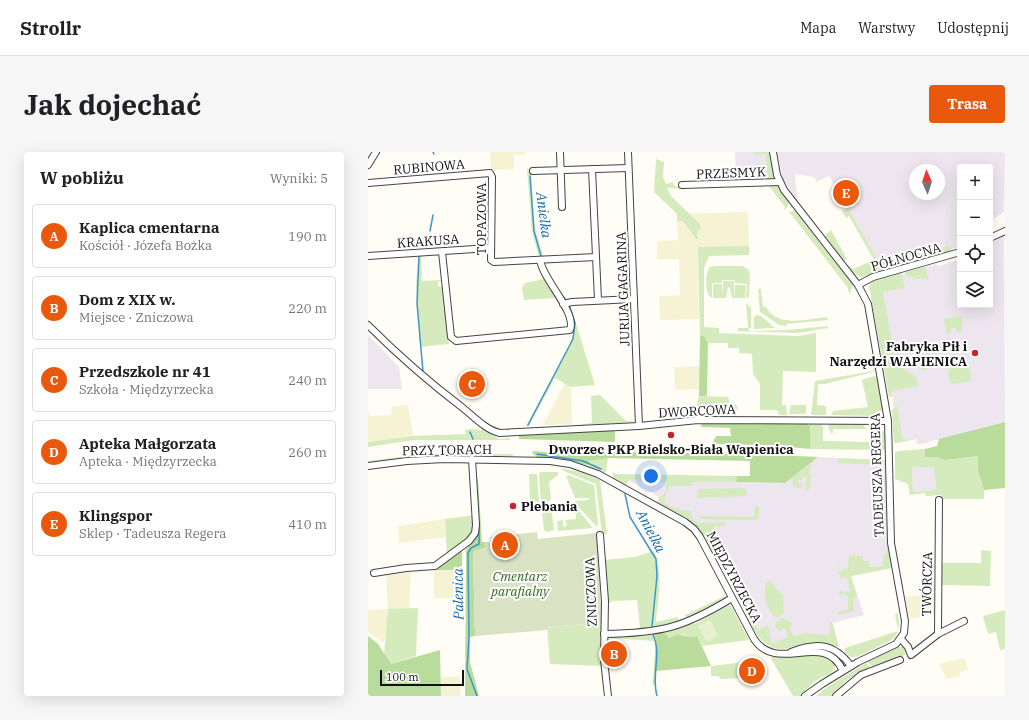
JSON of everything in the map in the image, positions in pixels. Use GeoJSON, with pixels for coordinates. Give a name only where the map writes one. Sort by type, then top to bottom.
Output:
{"type":"FeatureCollection","features":[{"type":"Feature","properties":{"kind":"street"},"geometry":{"type":"LineString","coordinates":[[368,165],[376,152]]}},
{"type":"Feature","properties":{"kind":"street"},"geometry":{"type":"LineString","coordinates":[[560,152],[562,207]]}},
{"type":"Feature","properties":{"kind":"street","name":"JURIJA GAGARINA"},"geometry":{"type":"LineString","coordinates":[[628,152],[639,426]]}},
{"type":"Feature","properties":{"kind":"street","name":"TADEUSZA REGERA"},"geometry":{"type":"LineString","coordinates":[[773,152],[780,182],[792,202],[858,285],[869,308],[888,422],[891,543],[905,625],[901,638]]}},
{"type":"Feature","properties":{"kind":"street"},"geometry":{"type":"LineString","coordinates":[[533,171],[628,168]]}},
{"type":"Feature","properties":{"kind":"street"},"geometry":{"type":"LineString","coordinates":[[592,169],[598,300]]}},
{"type":"Feature","properties":{"kind":"street","name":"RUBINOWA"},"geometry":{"type":"LineString","coordinates":[[368,183],[492,174]]}},
{"type":"Feature","properties":{"kind":"street","name":"TOPAZOWA"},"geometry":{"type":"LineString","coordinates":[[492,174],[491,260],[494,262],[540,260]]}},
{"type":"Feature","properties":{"kind":"street","name":"PRZESMYK"},"geometry":{"type":"LineString","coordinates":[[682,185],[780,182]]}},
{"type":"Feature","properties":{"kind":"street"},"geometry":{"type":"LineString","coordinates":[[993,237],[1005,231]]}},
{"type":"Feature","properties":{"kind":"street","name":"KRAKUSA"},"geometry":{"type":"LineString","coordinates":[[368,256],[490,248]]}},
{"type":"Feature","properties":{"kind":"street"},"geometry":{"type":"LineString","coordinates":[[442,252],[451,337],[453,340],[570,330],[571,324],[563,304],[547,277],[540,260],[596,257]]}},
{"type":"Feature","properties":{"kind":"street","name":"PÓŁNOCNA"},"geometry":{"type":"LineString","coordinates":[[858,285],[873,277],[957,253]]}},
{"type":"Feature","properties":{"kind":"street"},"geometry":{"type":"LineString","coordinates":[[563,304],[598,300],[634,299]]}},
{"type":"Feature","properties":{"kind":"street","name":"DWORCOWA"},"geometry":{"type":"LineString","coordinates":[[368,325],[411,367],[492,431],[507,433],[639,426],[698,420],[888,422]]}},
{"type":"Feature","properties":{"kind":"street","name":"PRZY TORACH"},"geometry":{"type":"LineString","coordinates":[[368,466],[420,460],[526,460]]}},
{"type":"Feature","properties":{"kind":"street"},"geometry":{"type":"LineString","coordinates":[[374,574],[406,568],[435,566],[469,541],[474,533],[476,525],[472,460]]}},
{"type":"Feature","properties":{"kind":"street","name":"MIĘDZYRZECKA"},"geometry":{"type":"LineString","coordinates":[[526,460],[570,464],[591,471],[688,524],[700,537],[758,645],[771,652],[824,653],[838,660],[843,671]]}},
{"type":"Feature","properties":{"kind":"street","name":"TWÓRCZA"},"geometry":{"type":"LineString","coordinates":[[901,638],[908,647],[911,655],[938,634],[939,500]]}},
{"type":"Feature","properties":{"kind":"street","name":"ZNICZOWA"},"geometry":{"type":"LineString","coordinates":[[600,535],[605,601],[604,660],[608,696]]}},
{"type":"Feature","properties":{"kind":"street"},"geometry":{"type":"LineString","coordinates":[[604,634],[655,631],[676,627],[694,620],[732,598]]}},
{"type":"Feature","properties":{"kind":"street"},"geometry":{"type":"LineString","coordinates":[[938,634],[964,620]]}},
{"type":"Feature","properties":{"kind":"street"},"geometry":{"type":"LineString","coordinates":[[806,696],[851,666],[869,656],[893,646],[901,638]]}},
{"type":"Feature","properties":{"kind":"street","name":"MIĘDZYRZECKA"},"geometry":{"type":"LineString","coordinates":[[787,653],[811,646],[826,647],[840,653],[851,666]]}},
{"type":"Feature","properties":{"kind":"street"},"geometry":{"type":"LineString","coordinates":[[836,696],[861,675],[900,660]]}},
{"type":"Feature","properties":{"kind":"street"},"geometry":{"type":"LineString","coordinates":[[811,696],[816,688]]}},
{"type":"Feature","properties":{"kind":"shaded area"},"geometry":{"type":"Polygon","coordinates":[[[490,152],[525,152],[526,155],[514,155],[514,169],[491,170],[490,152]]]}},
{"type":"Feature","properties":{"kind":"shaded area"},"geometry":{"type":"Polygon","coordinates":[[[735,152],[765,152],[768,181],[736,182],[735,152]]]}},
{"type":"Feature","properties":{"kind":"shaded area"},"geometry":{"type":"Polygon","coordinates":[[[777,152],[1005,152],[1004,212],[993,219],[993,164],[957,164],[957,246],[950,250],[951,251],[917,259],[883,270],[829,176],[817,182],[814,177],[795,174],[798,203],[783,179],[777,152]]]}},
{"type":"Feature","properties":{"kind":"shaded area"},"geometry":{"type":"Polygon","coordinates":[[[748,212],[749,246],[698,248],[699,319],[660,320],[659,296],[680,295],[679,259],[657,259],[657,241],[678,240],[677,214],[748,212]]]}},
{"type":"Feature","properties":{"kind":"shaded area"},"geometry":{"type":"Polygon","coordinates":[[[1004,236],[1005,422],[923,444],[917,444],[916,439],[894,443],[893,397],[891,397],[892,391],[874,283],[936,264],[938,266],[957,260],[957,308],[993,308],[993,242],[1004,236]]]}},
{"type":"Feature","properties":{"kind":"shaded area"},"geometry":{"type":"Polygon","coordinates":[[[368,335],[399,367],[402,389],[368,389],[368,335]]]}},
{"type":"Feature","properties":{"kind":"shaded area"},"geometry":{"type":"Polygon","coordinates":[[[700,366],[700,389],[675,390],[674,367],[700,366]]]}},
{"type":"Feature","properties":{"kind":"shaded area"},"geometry":{"type":"Polygon","coordinates":[[[565,383],[571,387],[572,424],[543,425],[565,383]]]}},
{"type":"Feature","properties":{"kind":"shaded area"},"geometry":{"type":"Polygon","coordinates":[[[408,405],[413,436],[368,442],[368,410],[370,416],[391,415],[392,406],[408,405]]]}},
{"type":"Feature","properties":{"kind":"shaded area"},"geometry":{"type":"Polygon","coordinates":[[[818,457],[886,460],[888,569],[851,576],[864,615],[832,623],[836,636],[793,636],[774,643],[769,642],[759,630],[738,589],[734,586],[738,583],[736,579],[734,580],[730,573],[733,571],[732,567],[729,568],[724,556],[718,558],[716,556],[703,525],[657,502],[659,497],[628,480],[785,483],[818,457]]]}},
{"type":"Feature","properties":{"kind":"shaded area"},"geometry":{"type":"Polygon","coordinates":[[[935,467],[936,490],[913,492],[912,468],[935,467]]]}},
{"type":"Feature","properties":{"kind":"shaded area"},"geometry":{"type":"Polygon","coordinates":[[[445,519],[446,537],[399,543],[398,526],[445,519]]]}},
{"type":"Feature","properties":{"kind":"shaded area"},"geometry":{"type":"Polygon","coordinates":[[[411,570],[409,609],[388,609],[386,574],[411,570]]]}},
{"type":"Feature","properties":{"kind":"shaded area"},"geometry":{"type":"Polygon","coordinates":[[[434,570],[454,570],[454,598],[434,598],[434,570]]]}},
{"type":"Feature","properties":{"kind":"shaded area"},"geometry":{"type":"Polygon","coordinates":[[[934,593],[934,615],[910,619],[905,597],[934,593]]]}},
{"type":"Feature","properties":{"kind":"shaded area"},"geometry":{"type":"Polygon","coordinates":[[[388,609],[384,643],[368,632],[368,610],[388,609]]]}},
{"type":"Feature","properties":{"kind":"shaded area"},"geometry":{"type":"Polygon","coordinates":[[[965,658],[968,670],[960,672],[960,676],[947,679],[939,664],[965,658]]]}},
{"type":"Feature","properties":{"kind":"shaded area"},"geometry":{"type":"Polygon","coordinates":[[[460,676],[461,696],[441,696],[441,677],[460,676]]]}},
{"type":"Feature","properties":{"kind":"green space"},"geometry":{"type":"Polygon","coordinates":[[[754,152],[770,152],[774,180],[768,181],[765,154],[755,155],[754,152]]]}},
{"type":"Feature","properties":{"kind":"green space"},"geometry":{"type":"Polygon","coordinates":[[[656,159],[664,162],[663,177],[666,184],[673,182],[674,186],[688,187],[689,189],[667,188],[671,196],[700,224],[701,228],[697,233],[698,239],[696,239],[683,221],[677,221],[677,214],[654,192],[656,159]]]}},
{"type":"Feature","properties":{"kind":"green space"},"geometry":{"type":"Polygon","coordinates":[[[527,169],[532,169],[536,174],[531,175],[535,229],[544,258],[539,257],[532,232],[527,169]]]}},
{"type":"Feature","properties":{"kind":"green space"},"geometry":{"type":"Polygon","coordinates":[[[768,185],[778,186],[789,201],[788,206],[784,211],[785,207],[768,185]]]}},
{"type":"Feature","properties":{"kind":"green space"},"geometry":{"type":"Polygon","coordinates":[[[848,208],[878,261],[889,256],[893,262],[908,254],[911,259],[909,264],[861,277],[854,274],[847,264],[853,269],[874,260],[849,216],[846,218],[842,211],[848,208]]]}},
{"type":"Feature","properties":{"kind":"green space"},"geometry":{"type":"Polygon","coordinates":[[[794,210],[853,285],[849,295],[848,288],[790,213],[786,214],[794,210]]]}},
{"type":"Feature","properties":{"kind":"green space"},"geometry":{"type":"Polygon","coordinates":[[[831,230],[847,259],[843,261],[824,236],[831,230]]]}},
{"type":"Feature","properties":{"kind":"green space"},"geometry":{"type":"Polygon","coordinates":[[[749,246],[749,255],[709,256],[704,268],[704,327],[719,328],[719,333],[798,336],[816,333],[816,372],[783,371],[782,405],[786,405],[787,415],[779,415],[777,410],[760,410],[760,384],[753,374],[752,354],[739,353],[739,348],[728,348],[728,343],[708,343],[704,336],[700,336],[698,247],[749,246]]]}},
{"type":"Feature","properties":{"kind":"green space"},"geometry":{"type":"Polygon","coordinates":[[[949,246],[951,252],[917,261],[914,257],[927,248],[929,252],[949,246]]]}},
{"type":"Feature","properties":{"kind":"green space"},"geometry":{"type":"Polygon","coordinates":[[[421,254],[422,281],[443,280],[438,282],[438,286],[445,287],[449,344],[420,347],[416,286],[418,257],[406,257],[421,254]]]}},
{"type":"Feature","properties":{"kind":"green space"},"geometry":{"type":"Polygon","coordinates":[[[936,264],[925,267],[929,279],[917,279],[906,275],[905,272],[936,264]]]}},
{"type":"Feature","properties":{"kind":"green space"},"geometry":{"type":"Polygon","coordinates":[[[742,266],[748,269],[750,274],[749,297],[746,298],[747,284],[735,283],[734,280],[722,280],[722,283],[712,283],[712,298],[709,296],[706,278],[710,267],[742,266]]]}},
{"type":"Feature","properties":{"kind":"green space"},"geometry":{"type":"Polygon","coordinates":[[[901,272],[905,288],[883,292],[896,364],[901,363],[905,370],[916,377],[918,386],[892,391],[891,397],[889,397],[869,286],[879,278],[901,272]]]}},
{"type":"Feature","properties":{"kind":"green space"},"geometry":{"type":"Polygon","coordinates":[[[545,279],[562,305],[560,306],[556,298],[524,300],[522,288],[525,283],[545,279]]]}},
{"type":"Feature","properties":{"kind":"green space"},"geometry":{"type":"Polygon","coordinates":[[[723,281],[734,281],[734,297],[735,285],[746,285],[745,298],[732,298],[730,288],[728,287],[726,298],[713,298],[713,284],[722,284],[723,296],[723,281]]]}},
{"type":"Feature","properties":{"kind":"green space"},"geometry":{"type":"Polygon","coordinates":[[[758,289],[761,289],[763,307],[766,307],[771,314],[777,318],[793,321],[827,317],[828,320],[786,324],[787,326],[779,325],[760,312],[758,289]]]}},
{"type":"Feature","properties":{"kind":"green space"},"geometry":{"type":"Polygon","coordinates":[[[746,303],[751,308],[751,328],[749,328],[749,331],[788,330],[828,326],[828,328],[798,333],[738,331],[738,328],[748,328],[746,303]]]}},
{"type":"Feature","properties":{"kind":"green space"},"geometry":{"type":"Polygon","coordinates":[[[570,304],[595,385],[571,387],[555,378],[529,426],[526,426],[569,346],[573,334],[567,306],[570,304]]]}},
{"type":"Feature","properties":{"kind":"green space"},"geometry":{"type":"Polygon","coordinates":[[[756,315],[761,316],[775,328],[754,329],[754,317],[756,315]]]}},
{"type":"Feature","properties":{"kind":"green space"},"geometry":{"type":"Polygon","coordinates":[[[962,316],[962,331],[958,332],[955,328],[950,329],[951,332],[947,335],[944,319],[962,316]]]}},
{"type":"Feature","properties":{"kind":"green space"},"geometry":{"type":"Polygon","coordinates":[[[700,336],[704,336],[708,343],[707,394],[704,396],[699,396],[700,336]]]}},
{"type":"Feature","properties":{"kind":"green space"},"geometry":{"type":"Polygon","coordinates":[[[928,346],[931,366],[924,370],[912,365],[910,362],[926,359],[924,347],[928,346]]]}},
{"type":"Feature","properties":{"kind":"green space"},"geometry":{"type":"Polygon","coordinates":[[[969,365],[971,381],[953,384],[949,378],[948,369],[969,365]]]}},
{"type":"Feature","properties":{"kind":"green space"},"geometry":{"type":"Polygon","coordinates":[[[875,367],[873,372],[825,384],[818,384],[817,405],[826,406],[826,415],[811,415],[815,381],[873,371],[875,367]]]}},
{"type":"Feature","properties":{"kind":"green space"},"geometry":{"type":"Polygon","coordinates":[[[874,376],[878,377],[883,410],[874,416],[831,415],[833,411],[868,407],[862,380],[858,381],[874,376]]]}},
{"type":"Feature","properties":{"kind":"green space"},"geometry":{"type":"Polygon","coordinates":[[[707,394],[707,396],[728,397],[730,404],[737,405],[737,410],[700,410],[692,416],[681,417],[680,415],[695,413],[699,396],[707,394]]]}},
{"type":"Feature","properties":{"kind":"green space"},"geometry":{"type":"Polygon","coordinates":[[[600,395],[626,421],[635,422],[578,425],[592,423],[591,396],[600,395]]]}},
{"type":"Feature","properties":{"kind":"green space"},"geometry":{"type":"Polygon","coordinates":[[[791,405],[806,405],[806,414],[789,414],[791,405]]]}},
{"type":"Feature","properties":{"kind":"green space"},"geometry":{"type":"Polygon","coordinates":[[[899,405],[901,406],[897,407],[903,440],[916,439],[894,443],[892,410],[899,405]]]}},
{"type":"Feature","properties":{"kind":"green space"},"geometry":{"type":"Polygon","coordinates":[[[1005,422],[1005,488],[984,490],[978,471],[978,456],[945,460],[936,457],[925,457],[925,449],[937,446],[939,439],[1005,422]]]}},
{"type":"Feature","properties":{"kind":"green space"},"geometry":{"type":"Polygon","coordinates":[[[702,423],[807,423],[810,427],[810,449],[769,445],[712,444],[716,436],[731,436],[730,428],[701,427],[702,423]]]}},
{"type":"Feature","properties":{"kind":"green space"},"geometry":{"type":"Polygon","coordinates":[[[819,423],[823,427],[823,441],[871,442],[871,428],[876,424],[884,432],[887,450],[810,449],[809,424],[819,425],[819,423]]]}},
{"type":"Feature","properties":{"kind":"green space"},"geometry":{"type":"Polygon","coordinates":[[[830,423],[863,424],[866,429],[833,429],[833,433],[831,433],[828,427],[830,423]]]}},
{"type":"Feature","properties":{"kind":"green space"},"geometry":{"type":"Polygon","coordinates":[[[465,430],[483,430],[500,439],[510,438],[510,440],[414,440],[368,447],[368,442],[413,436],[466,434],[465,430]]]}},
{"type":"Feature","properties":{"kind":"green space"},"geometry":{"type":"Polygon","coordinates":[[[615,430],[615,442],[519,439],[519,435],[523,434],[615,430]]]}},
{"type":"Feature","properties":{"kind":"green space"},"geometry":{"type":"Polygon","coordinates":[[[925,449],[925,457],[936,457],[945,460],[978,456],[978,471],[984,490],[984,499],[942,499],[941,495],[926,496],[925,493],[910,495],[908,484],[895,479],[895,453],[898,451],[925,449]],[[934,467],[912,468],[913,492],[936,490],[934,467]]]}},
{"type":"Feature","properties":{"kind":"green space"},"geometry":{"type":"Polygon","coordinates":[[[533,451],[546,452],[548,454],[564,454],[566,452],[660,452],[818,457],[785,483],[736,482],[737,476],[750,476],[750,461],[608,458],[589,461],[586,465],[559,458],[537,457],[532,453],[533,451]]]}},
{"type":"Feature","properties":{"kind":"green space"},"geometry":{"type":"Polygon","coordinates":[[[424,454],[513,454],[513,456],[422,456],[368,463],[368,461],[424,454]]]}},
{"type":"Feature","properties":{"kind":"green space"},"geometry":{"type":"Polygon","coordinates":[[[608,458],[606,472],[602,473],[586,465],[589,461],[608,458]]]}},
{"type":"Feature","properties":{"kind":"green space"},"geometry":{"type":"Polygon","coordinates":[[[838,458],[886,460],[884,465],[838,463],[838,458]]]}},
{"type":"Feature","properties":{"kind":"green space"},"geometry":{"type":"Polygon","coordinates":[[[811,463],[809,473],[811,475],[810,488],[805,492],[807,477],[802,477],[802,480],[798,480],[798,483],[802,483],[802,488],[793,487],[793,481],[789,480],[811,463]]]}},
{"type":"Feature","properties":{"kind":"green space"},"geometry":{"type":"Polygon","coordinates":[[[560,468],[580,472],[600,480],[607,534],[602,534],[596,484],[566,472],[560,468]]]}},
{"type":"Feature","properties":{"kind":"green space"},"geometry":{"type":"Polygon","coordinates":[[[540,472],[558,472],[558,475],[549,482],[551,498],[549,501],[541,502],[540,472]]]}},
{"type":"Feature","properties":{"kind":"green space"},"geometry":{"type":"Polygon","coordinates":[[[613,472],[616,474],[737,476],[736,482],[693,482],[692,486],[670,486],[663,502],[674,508],[691,511],[692,519],[699,523],[725,522],[726,526],[714,526],[713,546],[718,547],[717,558],[714,558],[698,529],[678,514],[657,504],[660,496],[662,497],[667,489],[665,487],[667,482],[629,480],[626,486],[613,479],[613,472]]]}},
{"type":"Feature","properties":{"kind":"green space"},"geometry":{"type":"Polygon","coordinates":[[[529,474],[537,474],[539,502],[530,501],[529,474]]]}},
{"type":"Feature","properties":{"kind":"green space"},"geometry":{"type":"Polygon","coordinates":[[[568,475],[594,485],[598,524],[597,527],[575,503],[575,501],[588,500],[589,498],[575,498],[566,476],[568,475]]]}},
{"type":"Feature","properties":{"kind":"green space"},"geometry":{"type":"Polygon","coordinates":[[[474,479],[478,479],[482,542],[485,542],[485,548],[473,552],[475,636],[470,637],[470,662],[479,696],[465,696],[466,550],[474,538],[474,479]]]}},
{"type":"Feature","properties":{"kind":"green space"},"geometry":{"type":"Polygon","coordinates":[[[699,489],[746,489],[747,496],[697,498],[699,489]]]}},
{"type":"Feature","properties":{"kind":"green space"},"geometry":{"type":"Polygon","coordinates":[[[549,502],[551,505],[554,530],[546,532],[544,530],[541,503],[549,502]]]}},
{"type":"Feature","properties":{"kind":"green space"},"geometry":{"type":"Polygon","coordinates":[[[575,506],[593,528],[558,531],[557,521],[563,520],[563,526],[565,527],[567,525],[565,520],[576,519],[575,506]]]}},
{"type":"Feature","properties":{"kind":"green space"},"geometry":{"type":"Polygon","coordinates":[[[755,506],[759,506],[759,515],[757,515],[759,519],[756,520],[701,519],[698,516],[754,517],[755,506]]]}},
{"type":"Feature","properties":{"kind":"green space"},"geometry":{"type":"Polygon","coordinates":[[[887,514],[888,546],[892,568],[851,576],[857,596],[853,598],[854,611],[838,615],[839,611],[848,610],[848,596],[839,594],[839,591],[842,591],[843,593],[850,591],[847,577],[839,578],[842,574],[838,574],[838,563],[839,571],[844,571],[844,567],[848,570],[849,555],[863,556],[863,561],[869,561],[870,567],[883,566],[883,557],[887,552],[887,514]]]}},
{"type":"Feature","properties":{"kind":"green space"},"geometry":{"type":"Polygon","coordinates":[[[474,515],[471,534],[463,543],[447,554],[445,519],[474,515]]]}},
{"type":"Feature","properties":{"kind":"green space","name":"Cmentarz parafialny"},"geometry":{"type":"Polygon","coordinates":[[[537,532],[538,539],[597,533],[602,623],[547,627],[547,630],[475,636],[473,552],[485,548],[485,542],[491,542],[490,537],[537,532]]]}},
{"type":"Feature","properties":{"kind":"green space"},"geometry":{"type":"Polygon","coordinates":[[[462,549],[462,609],[455,611],[454,570],[434,570],[434,568],[462,549]]]}},
{"type":"Feature","properties":{"kind":"green space"},"geometry":{"type":"Polygon","coordinates":[[[981,550],[991,551],[990,586],[942,585],[942,563],[981,563],[981,550]]]}},
{"type":"Feature","properties":{"kind":"green space"},"geometry":{"type":"Polygon","coordinates":[[[654,551],[660,577],[656,622],[678,617],[679,622],[657,627],[640,628],[637,600],[607,602],[603,560],[635,557],[654,551]]]}},
{"type":"Feature","properties":{"kind":"green space"},"geometry":{"type":"Polygon","coordinates":[[[770,581],[783,596],[784,612],[779,617],[775,617],[769,610],[766,601],[766,583],[770,581]]]}},
{"type":"Feature","properties":{"kind":"green space"},"geometry":{"type":"Polygon","coordinates":[[[725,596],[725,598],[687,619],[685,615],[725,596]]]}},
{"type":"Feature","properties":{"kind":"green space"},"geometry":{"type":"Polygon","coordinates":[[[729,605],[731,606],[749,640],[702,646],[697,636],[690,637],[682,634],[669,638],[664,632],[693,623],[695,624],[729,605]]]}},
{"type":"Feature","properties":{"kind":"green space"},"geometry":{"type":"Polygon","coordinates":[[[418,608],[416,656],[391,664],[384,655],[388,609],[418,608]]]}},
{"type":"Feature","properties":{"kind":"green space"},"geometry":{"type":"Polygon","coordinates":[[[1005,610],[1005,649],[1000,650],[996,632],[988,634],[983,616],[1005,610]]]}},
{"type":"Feature","properties":{"kind":"green space"},"geometry":{"type":"Polygon","coordinates":[[[750,612],[759,630],[768,625],[771,642],[774,643],[788,637],[785,628],[779,631],[776,627],[776,622],[783,618],[792,623],[790,628],[793,636],[804,633],[829,635],[830,622],[832,621],[839,647],[816,642],[782,649],[769,646],[759,637],[745,614],[750,612]]]}},
{"type":"Feature","properties":{"kind":"green space"},"geometry":{"type":"Polygon","coordinates":[[[898,613],[899,626],[898,630],[895,614],[898,613]]]}},
{"type":"Feature","properties":{"kind":"green space"},"geometry":{"type":"Polygon","coordinates":[[[710,620],[718,636],[707,642],[698,626],[710,620]]]}},
{"type":"Feature","properties":{"kind":"green space"},"geometry":{"type":"Polygon","coordinates":[[[602,623],[602,666],[550,664],[547,627],[602,623]]]}},
{"type":"Feature","properties":{"kind":"green space"},"geometry":{"type":"Polygon","coordinates":[[[898,631],[893,639],[857,657],[851,657],[845,653],[845,648],[898,631]]]}},
{"type":"Feature","properties":{"kind":"green space"},"geometry":{"type":"Polygon","coordinates":[[[664,632],[669,638],[678,634],[690,637],[697,636],[711,666],[656,671],[656,683],[653,685],[656,640],[653,634],[664,632]]]}},
{"type":"Feature","properties":{"kind":"green space"},"geometry":{"type":"Polygon","coordinates":[[[652,635],[655,641],[607,638],[608,636],[652,635]]]}},
{"type":"Feature","properties":{"kind":"green space"},"geometry":{"type":"Polygon","coordinates":[[[368,636],[378,644],[391,664],[440,650],[441,696],[368,696],[368,636]]]}},
{"type":"Feature","properties":{"kind":"green space"},"geometry":{"type":"Polygon","coordinates":[[[898,647],[903,647],[906,650],[905,655],[872,666],[867,662],[871,658],[898,647]]]}},
{"type":"Feature","properties":{"kind":"green space"},"geometry":{"type":"Polygon","coordinates":[[[811,654],[828,656],[835,664],[833,671],[814,682],[801,696],[793,696],[770,657],[811,654]]]}},
{"type":"Feature","properties":{"kind":"green space"},"geometry":{"type":"Polygon","coordinates":[[[744,662],[745,664],[741,667],[742,678],[720,679],[719,676],[711,676],[711,666],[744,662]]]}},
{"type":"Feature","properties":{"kind":"green space"},"geometry":{"type":"Polygon","coordinates":[[[866,663],[870,667],[847,680],[832,696],[816,696],[827,687],[866,663]]]}},
{"type":"Feature","properties":{"kind":"waterway","name":"Anielka"},"geometry":{"type":"LineString","coordinates":[[530,176],[534,231],[541,256]]}},
{"type":"Feature","properties":{"kind":"waterway","name":"Palenica"},"geometry":{"type":"LineString","coordinates":[[430,231],[433,215]]}},
{"type":"Feature","properties":{"kind":"waterway","name":"Palenica"},"geometry":{"type":"LineString","coordinates":[[419,257],[417,303],[423,372]]}},
{"type":"Feature","properties":{"kind":"waterway","name":"Anielka"},"geometry":{"type":"LineString","coordinates":[[561,294],[566,300]]}},
{"type":"Feature","properties":{"kind":"waterway","name":"Anielka"},"geometry":{"type":"LineString","coordinates":[[528,425],[573,339],[575,323],[569,305]]}},
{"type":"Feature","properties":{"kind":"waterway","name":"Palenica"},"geometry":{"type":"LineString","coordinates":[[470,432],[473,439]]}},
{"type":"Feature","properties":{"kind":"waterway","name":"Palenica"},"geometry":{"type":"LineString","coordinates":[[473,453],[474,457]]}},
{"type":"Feature","properties":{"kind":"waterway","name":"Anielka"},"geometry":{"type":"LineString","coordinates":[[537,454],[583,461],[601,469]]}},
{"type":"Feature","properties":{"kind":"waterway","name":"Anielka"},"geometry":{"type":"LineString","coordinates":[[625,494],[630,517],[656,559],[657,576],[652,626]]}},
{"type":"Feature","properties":{"kind":"waterway","name":"Palenica"},"geometry":{"type":"LineString","coordinates":[[477,696],[467,669],[469,637],[468,553],[471,548],[479,544],[479,524]]}},
{"type":"Feature","properties":{"kind":"waterway","name":"Anielka"},"geometry":{"type":"LineString","coordinates":[[653,635],[657,649],[655,681],[657,696]]}},
{"type":"Feature","properties":{"kind":"place","name":"Klingspor"},"geometry":{"type":"Point","coordinates":[846,193]}},
{"type":"Feature","properties":{"kind":"place","name":"Fabryka Pił i Narzędzi WAPIENICA"},"geometry":{"type":"Point","coordinates":[975,353]}},
{"type":"Feature","properties":{"kind":"place","name":"Przedszkole nr 41"},"geometry":{"type":"Point","coordinates":[472,384]}},
{"type":"Feature","properties":{"kind":"place","name":"Dworzec PKP Bielsko-Biała Wapienica"},"geometry":{"type":"Point","coordinates":[671,435]}},
{"type":"Feature","properties":{"kind":"place","name":"Plebania"},"geometry":{"type":"Point","coordinates":[513,506]}},
{"type":"Feature","properties":{"kind":"place","name":"Kaplica cmentarna"},"geometry":{"type":"Point","coordinates":[505,545]}},
{"type":"Feature","properties":{"kind":"place","name":"Dom z XIX w."},"geometry":{"type":"Point","coordinates":[614,654]}},
{"type":"Feature","properties":{"kind":"place","name":"Apteka Małgorzata"},"geometry":{"type":"Point","coordinates":[752,671]}}]}
